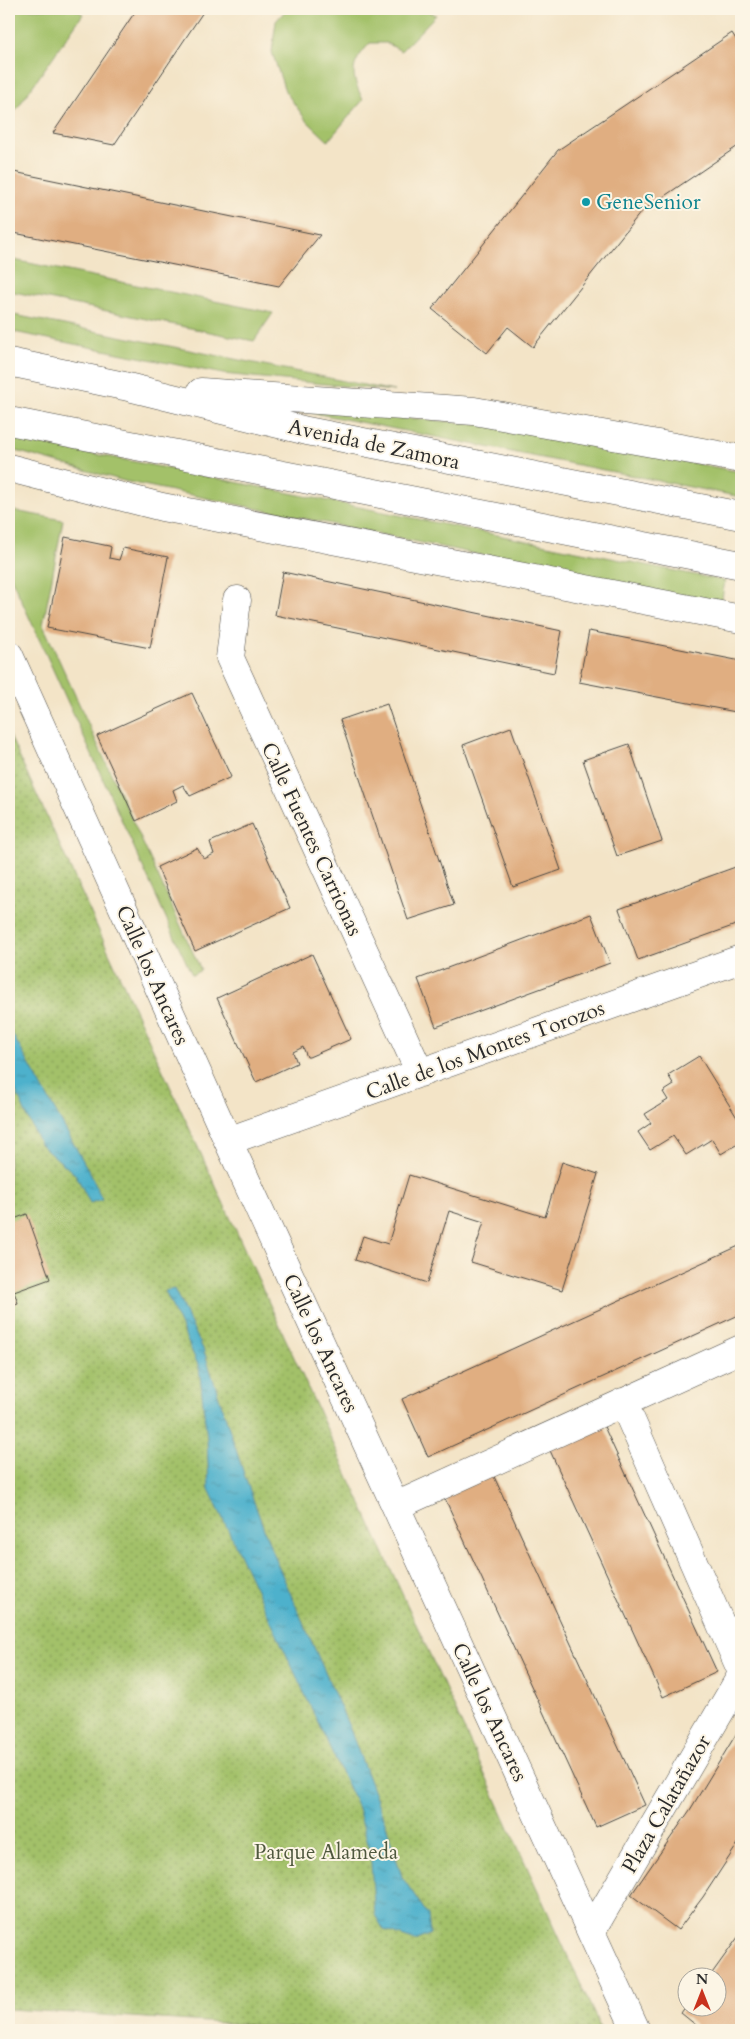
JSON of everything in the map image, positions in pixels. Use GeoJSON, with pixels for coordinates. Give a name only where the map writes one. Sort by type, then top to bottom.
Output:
{"type":"FeatureCollection","features":[{"type":"Feature","properties":{"kind":"main road","name":"Avenida de Zamora"},"geometry":{"type":"LineString","coordinates":[[9,362],[124,386],[308,431],[741,516]]}},
{"type":"Feature","properties":{"kind":"main road"},"geometry":{"type":"LineString","coordinates":[[124,386],[474,411],[741,459]]}},
{"type":"Feature","properties":{"kind":"main road"},"geometry":{"type":"LineString","coordinates":[[9,421],[741,565]]}},
{"type":"Feature","properties":{"kind":"main road"},"geometry":{"type":"LineString","coordinates":[[9,468],[162,507],[741,619]]}},
{"type":"Feature","properties":{"kind":"main road","name":"Calle Fuentes Carrionas"},"geometry":{"type":"LineString","coordinates":[[237,600],[230,658],[420,1073]]}},
{"type":"Feature","properties":{"kind":"main road","name":"Calle los Ancares"},"geometry":{"type":"LineString","coordinates":[[9,655],[228,1141],[636,2030]]}},
{"type":"Feature","properties":{"kind":"main road","name":"Calle de los Montes Torozos"},"geometry":{"type":"LineString","coordinates":[[228,1141],[741,959]]}},
{"type":"Feature","properties":{"kind":"main road"},"geometry":{"type":"LineString","coordinates":[[396,1506],[741,1349]]}},
{"type":"Feature","properties":{"kind":"main road"},"geometry":{"type":"LineString","coordinates":[[623,1402],[741,1670]]}},
{"type":"Feature","properties":{"kind":"main road","name":"Plaza Calatañazor"},"geometry":{"type":"LineString","coordinates":[[591,1932],[741,1676]]}},
{"type":"Feature","properties":{"kind":"green space"},"geometry":{"type":"Polygon","coordinates":[[[9,9],[75,9],[83,14],[9,120],[9,9]]]}},
{"type":"Feature","properties":{"kind":"green space"},"geometry":{"type":"Polygon","coordinates":[[[287,9],[425,9],[436,15],[401,51],[387,43],[370,43],[363,51],[356,64],[354,76],[363,100],[328,141],[306,120],[285,91],[272,52],[276,21],[287,9]]]}},
{"type":"Feature","properties":{"kind":"green space"},"geometry":{"type":"Polygon","coordinates":[[[9,259],[273,313],[254,341],[9,291],[9,259]]]}},
{"type":"Feature","properties":{"kind":"green space"},"geometry":{"type":"Polygon","coordinates":[[[9,314],[394,391],[223,374],[9,331],[9,314]]]}},
{"type":"Feature","properties":{"kind":"green space"},"geometry":{"type":"Polygon","coordinates":[[[283,407],[489,425],[741,472],[741,497],[283,407]]]}},
{"type":"Feature","properties":{"kind":"green space"},"geometry":{"type":"Polygon","coordinates":[[[9,438],[725,581],[721,605],[124,481],[9,449],[9,438]]]}},
{"type":"Feature","properties":{"kind":"green space"},"geometry":{"type":"Polygon","coordinates":[[[9,510],[63,520],[43,625],[201,970],[192,975],[9,573],[9,510]]]}},
{"type":"Feature","properties":{"kind":"green space","name":"Parque Alameda"},"geometry":{"type":"Polygon","coordinates":[[[9,734],[601,2030],[328,2030],[9,2009],[9,734]]]}},
{"type":"Feature","properties":{"kind":"water"},"geometry":{"type":"Polygon","coordinates":[[[9,1028],[91,1175],[102,1199],[90,1203],[76,1175],[40,1144],[9,1075],[9,1028]]]}},
{"type":"Feature","properties":{"kind":"water"},"geometry":{"type":"Polygon","coordinates":[[[174,1289],[204,1351],[245,1477],[273,1554],[350,1729],[386,1825],[402,1877],[428,1915],[430,1934],[416,1941],[384,1930],[375,1915],[370,1851],[358,1808],[209,1489],[207,1439],[199,1367],[165,1291],[174,1289]]]}},
{"type":"Feature","properties":{"kind":"building"},"geometry":{"type":"Polygon","coordinates":[[[137,9],[205,9],[114,145],[53,133],[137,9]]]}},
{"type":"Feature","properties":{"kind":"building","name":"GeneSenior"},"geometry":{"type":"Polygon","coordinates":[[[732,33],[741,47],[741,144],[641,212],[533,347],[508,327],[487,353],[432,309],[558,150],[732,33]]]}},
{"type":"Feature","properties":{"kind":"building"},"geometry":{"type":"Polygon","coordinates":[[[9,171],[320,235],[279,286],[9,232],[9,171]]]}},
{"type":"Feature","properties":{"kind":"building"},"geometry":{"type":"Polygon","coordinates":[[[65,537],[109,546],[111,547],[109,558],[119,560],[123,548],[168,557],[150,648],[47,628],[65,537]]]}},
{"type":"Feature","properties":{"kind":"building"},"geometry":{"type":"Polygon","coordinates":[[[283,572],[562,631],[554,673],[275,615],[283,572]]]}},
{"type":"Feature","properties":{"kind":"building"},"geometry":{"type":"Polygon","coordinates":[[[589,631],[741,661],[741,713],[579,682],[589,631]]]}},
{"type":"Feature","properties":{"kind":"building"},"geometry":{"type":"Polygon","coordinates":[[[192,693],[231,777],[190,796],[183,785],[173,790],[177,801],[136,821],[97,736],[192,693]]]}},
{"type":"Feature","properties":{"kind":"building"},"geometry":{"type":"Polygon","coordinates":[[[387,704],[454,905],[408,920],[340,720],[387,704]]]}},
{"type":"Feature","properties":{"kind":"building"},"geometry":{"type":"Polygon","coordinates":[[[511,727],[561,870],[513,887],[463,745],[511,727]]]}},
{"type":"Feature","properties":{"kind":"building"},"geometry":{"type":"Polygon","coordinates":[[[629,744],[662,841],[617,856],[583,760],[629,744]]]}},
{"type":"Feature","properties":{"kind":"building"},"geometry":{"type":"Polygon","coordinates":[[[252,824],[290,908],[195,951],[157,867],[197,848],[204,859],[214,854],[210,842],[252,824]]]}},
{"type":"Feature","properties":{"kind":"building"},"geometry":{"type":"Polygon","coordinates":[[[741,865],[741,923],[638,960],[619,909],[741,865]]]}},
{"type":"Feature","properties":{"kind":"building"},"geometry":{"type":"Polygon","coordinates":[[[591,914],[610,963],[436,1027],[418,979],[591,914]]]}},
{"type":"Feature","properties":{"kind":"building"},"geometry":{"type":"Polygon","coordinates":[[[312,954],[351,1039],[309,1057],[307,1057],[303,1047],[293,1052],[297,1063],[256,1082],[217,998],[312,954]]]}},
{"type":"Feature","properties":{"kind":"building"},"geometry":{"type":"Polygon","coordinates":[[[699,1056],[741,1124],[741,1142],[721,1154],[712,1139],[686,1155],[673,1136],[650,1150],[638,1132],[651,1123],[645,1114],[668,1100],[663,1092],[674,1085],[668,1075],[699,1056]]]}},
{"type":"Feature","properties":{"kind":"building"},"geometry":{"type":"Polygon","coordinates":[[[562,1162],[598,1174],[562,1290],[471,1262],[484,1222],[449,1211],[427,1283],[355,1260],[363,1236],[388,1244],[409,1175],[545,1217],[562,1162]]]}},
{"type":"Feature","properties":{"kind":"building"},"geometry":{"type":"Polygon","coordinates":[[[27,1214],[50,1279],[14,1292],[18,1303],[9,1307],[9,1221],[27,1214]]]}},
{"type":"Feature","properties":{"kind":"building"},"geometry":{"type":"Polygon","coordinates":[[[741,1245],[741,1314],[428,1457],[402,1399],[741,1245]]]}},
{"type":"Feature","properties":{"kind":"building"},"geometry":{"type":"Polygon","coordinates":[[[601,1420],[717,1672],[663,1697],[547,1444],[601,1420]]]}},
{"type":"Feature","properties":{"kind":"building"},"geometry":{"type":"Polygon","coordinates":[[[491,1470],[645,1805],[596,1827],[442,1492],[491,1470]]]}},
{"type":"Feature","properties":{"kind":"building"},"geometry":{"type":"Polygon","coordinates":[[[741,1726],[741,1839],[703,1897],[678,1930],[631,1895],[690,1810],[741,1726]]]}},
{"type":"Feature","properties":{"kind":"building"},"geometry":{"type":"Polygon","coordinates":[[[741,1933],[741,2026],[738,2030],[702,2030],[685,2016],[728,2016],[728,1966],[717,1966],[741,1933]]]}},
{"type":"Feature","properties":{"kind":"place","name":"GeneSenior"},"geometry":{"type":"Point","coordinates":[586,202]}}]}
